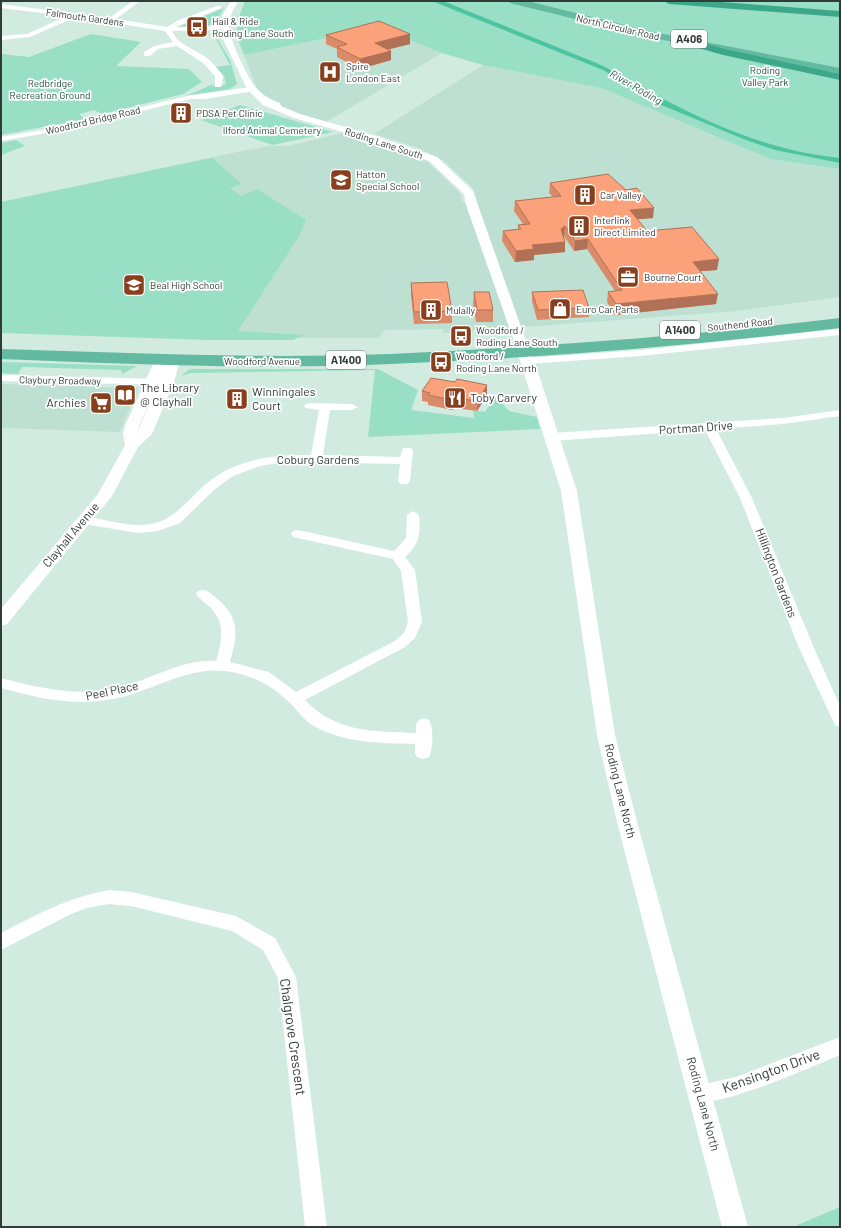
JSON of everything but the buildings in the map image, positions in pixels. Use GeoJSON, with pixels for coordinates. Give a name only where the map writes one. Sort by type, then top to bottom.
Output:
{"type":"FeatureCollection","features":[{"type":"Feature","properties":{"kind":"highway","name":"North Circular Road"},"geometry":{"type":"LineString","coordinates":[[514,1],[615,27],[840,71]]}},
{"type":"Feature","properties":{"kind":"highway","name":"North Circular Road"},"geometry":{"type":"LineString","coordinates":[[540,1],[666,34],[840,67]]}},
{"type":"Feature","properties":{"kind":"highway"},"geometry":{"type":"LineString","coordinates":[[669,1],[840,14]]}},
{"type":"Feature","properties":{"kind":"highway"},"geometry":{"type":"LineString","coordinates":[[692,43],[723,52],[840,77]]}},
{"type":"Feature","properties":{"kind":"highway","name":"Southend Road"},"geometry":{"type":"LineString","coordinates":[[524,351],[840,311]]}},
{"type":"Feature","properties":{"kind":"highway","name":"Southend Road"},"geometry":{"type":"LineString","coordinates":[[524,351],[712,338],[840,323]]}},
{"type":"Feature","properties":{"kind":"highway","name":"Woodford Avenue"},"geometry":{"type":"LineString","coordinates":[[1,342],[183,348],[524,351]]}},
{"type":"Feature","properties":{"kind":"highway"},"geometry":{"type":"LineString","coordinates":[[44,344],[72,350],[156,353],[169,359],[183,348]]}},
{"type":"Feature","properties":{"kind":"highway","name":"Woodford Avenue"},"geometry":{"type":"LineString","coordinates":[[1,354],[293,361],[388,359],[524,351]]}},
{"type":"Feature","properties":{"kind":"street"},"geometry":{"type":"LineString","coordinates":[[109,21],[137,1]]}},
{"type":"Feature","properties":{"kind":"street"},"geometry":{"type":"LineString","coordinates":[[168,29],[224,28],[227,12],[235,1]]}},
{"type":"Feature","properties":{"kind":"street"},"geometry":{"type":"LineString","coordinates":[[41,10],[52,4]]}},
{"type":"Feature","properties":{"kind":"street","name":"Falmouth Gardens"},"geometry":{"type":"LineString","coordinates":[[1,6],[41,10],[168,29]]}},
{"type":"Feature","properties":{"kind":"street"},"geometry":{"type":"LineString","coordinates":[[168,29],[180,21],[219,7]]}},
{"type":"Feature","properties":{"kind":"street"},"geometry":{"type":"LineString","coordinates":[[1,38],[28,36],[75,16]]}},
{"type":"Feature","properties":{"kind":"street","name":"Roding Lane South"},"geometry":{"type":"LineString","coordinates":[[224,28],[228,43],[252,89],[272,104],[307,120],[370,137],[433,159],[467,191],[524,351]]}},
{"type":"Feature","properties":{"kind":"street"},"geometry":{"type":"LineString","coordinates":[[168,29],[169,33],[179,43],[206,61],[219,76],[218,85]]}},
{"type":"Feature","properties":{"kind":"street"},"geometry":{"type":"LineString","coordinates":[[147,54],[156,47],[179,43]]}},
{"type":"Feature","properties":{"kind":"street","name":"Woodford Bridge Road"},"geometry":{"type":"LineString","coordinates":[[1,139],[64,128],[184,100],[252,89]]}},
{"type":"Feature","properties":{"kind":"street"},"geometry":{"type":"LineString","coordinates":[[89,114],[98,120]]}},
{"type":"Feature","properties":{"kind":"street","name":"Southend Road"},"geometry":{"type":"LineString","coordinates":[[524,351],[641,353],[840,332]]}},
{"type":"Feature","properties":{"kind":"street","name":"Roding Lane North"},"geometry":{"type":"LineString","coordinates":[[524,351],[569,491],[606,735],[627,822],[735,1227]]}},
{"type":"Feature","properties":{"kind":"street","name":"Clayhall Avenue"},"geometry":{"type":"LineString","coordinates":[[1,620],[104,496],[132,445],[145,434],[167,382],[172,364],[169,359],[161,362],[130,433],[132,445]]}},
{"type":"Feature","properties":{"kind":"street","name":"Claybury Broadway"},"geometry":{"type":"LineString","coordinates":[[1,378],[167,382]]}},
{"type":"Feature","properties":{"kind":"street"},"geometry":{"type":"LineString","coordinates":[[310,406],[352,407]]}},
{"type":"Feature","properties":{"kind":"street"},"geometry":{"type":"LineString","coordinates":[[316,458],[325,407]]}},
{"type":"Feature","properties":{"kind":"street","name":"Portman Drive"},"geometry":{"type":"LineString","coordinates":[[552,437],[783,421],[840,413]]}},
{"type":"Feature","properties":{"kind":"street","name":"Hillington Gardens"},"geometry":{"type":"LineString","coordinates":[[709,427],[746,494],[809,659],[840,721]]}},
{"type":"Feature","properties":{"kind":"street","name":"Coburg Gardens"},"geometry":{"type":"LineString","coordinates":[[84,520],[138,529],[153,528],[175,520],[211,486],[229,473],[257,462],[285,458],[406,456],[404,481]]}},
{"type":"Feature","properties":{"kind":"street"},"geometry":{"type":"LineString","coordinates":[[397,556],[410,547],[415,535],[413,515]]}},
{"type":"Feature","properties":{"kind":"street"},"geometry":{"type":"LineString","coordinates":[[295,699],[400,644],[410,635],[415,622],[408,570],[397,556],[298,534]]}},
{"type":"Feature","properties":{"kind":"street"},"geometry":{"type":"LineString","coordinates":[[203,594],[217,605],[228,618],[230,634],[222,666]]}},
{"type":"Feature","properties":{"kind":"street","name":"Peel Place"},"geometry":{"type":"LineString","coordinates":[[1,683],[69,699],[93,697],[125,691],[176,673],[199,668],[222,666],[258,672],[283,687],[316,720],[339,731],[423,746],[424,724]]}},
{"type":"Feature","properties":{"kind":"street","name":"Chalgrove Crescent"},"geometry":{"type":"LineString","coordinates":[[1,942],[65,909],[86,901],[109,897],[131,899],[236,924],[269,944],[287,977],[316,1227]]}},
{"type":"Feature","properties":{"kind":"street","name":"Kensington Drive"},"geometry":{"type":"LineString","coordinates":[[700,1094],[739,1085],[840,1046]]}},
{"type":"Feature","properties":{"kind":"shaded area","name":"Spire London East"},"geometry":{"type":"Polygon","coordinates":[[[378,27],[442,53],[326,122],[314,120],[282,107],[264,95],[257,88],[244,55],[378,27]]]}},
{"type":"Feature","properties":{"kind":"shaded area"},"geometry":{"type":"Polygon","coordinates":[[[483,65],[601,88],[770,159],[840,169],[840,297],[737,311],[444,333],[443,329],[384,330],[379,338],[233,338],[1,202],[232,153],[268,146],[288,146],[342,133],[366,138],[428,162],[460,193],[463,202],[478,203],[473,188],[441,159],[416,147],[374,134],[483,65]]]}},
{"type":"Feature","properties":{"kind":"shaded area"},"geometry":{"type":"Polygon","coordinates":[[[1,384],[138,388],[120,432],[1,428],[1,384]]]}},
{"type":"Feature","properties":{"kind":"green space","name":"Roding Valley Park"},"geometry":{"type":"Polygon","coordinates":[[[245,1],[840,1],[840,169],[770,159],[601,88],[483,65],[442,53],[378,27],[244,55],[237,28],[245,1]]]}},
{"type":"Feature","properties":{"kind":"green space"},"geometry":{"type":"Polygon","coordinates":[[[224,8],[215,23],[210,25],[178,27],[224,8]]]}},
{"type":"Feature","properties":{"kind":"green space"},"geometry":{"type":"Polygon","coordinates":[[[202,31],[215,35],[230,60],[237,84],[230,89],[184,97],[211,85],[219,87],[226,84],[224,76],[216,67],[230,65],[214,35],[202,31]]]}},
{"type":"Feature","properties":{"kind":"green space","name":"Redbridge Recreation Ground"},"geometry":{"type":"Polygon","coordinates":[[[91,34],[141,42],[116,66],[189,69],[202,82],[183,94],[102,114],[94,110],[79,114],[85,119],[1,135],[1,54],[29,57],[91,34]]]}},
{"type":"Feature","properties":{"kind":"green space","name":"Ilford Animal Cemetery"},"geometry":{"type":"Polygon","coordinates":[[[240,105],[333,132],[272,145],[201,120],[240,105]]]}},
{"type":"Feature","properties":{"kind":"green space"},"geometry":{"type":"Polygon","coordinates":[[[16,140],[25,146],[1,155],[1,143],[16,140]]]}},
{"type":"Feature","properties":{"kind":"green space","name":"Beal High School"},"geometry":{"type":"Polygon","coordinates":[[[212,158],[242,184],[230,188],[241,196],[257,189],[306,220],[299,236],[238,331],[304,335],[293,340],[209,340],[1,333],[1,202],[212,158]]]}},
{"type":"Feature","properties":{"kind":"green space"},"geometry":{"type":"Polygon","coordinates":[[[1,362],[137,366],[122,374],[121,370],[22,367],[18,374],[1,373],[1,362]]]}},
{"type":"Feature","properties":{"kind":"green space"},"geometry":{"type":"Polygon","coordinates":[[[190,369],[378,369],[418,390],[411,410],[474,418],[473,410],[485,412],[495,396],[509,411],[537,417],[540,429],[368,437],[375,370],[191,373],[181,376],[190,369]]]}},
{"type":"Feature","properties":{"kind":"green space"},"geometry":{"type":"Polygon","coordinates":[[[840,1207],[840,1227],[793,1227],[840,1207]]]}},
{"type":"Feature","properties":{"kind":"water","name":"River Roding"},"geometry":{"type":"Polygon","coordinates":[[[432,1],[443,1],[594,62],[714,124],[776,146],[840,158],[840,163],[775,150],[746,140],[659,104],[603,70],[432,1]]]}},
{"type":"Feature","properties":{"kind":"place","name":"Hail & Ride Roding Lane South"},"geometry":{"type":"Point","coordinates":[197,27]}},
{"type":"Feature","properties":{"kind":"place","name":"Spire London East"},"geometry":{"type":"Point","coordinates":[330,72]}},
{"type":"Feature","properties":{"kind":"place","name":"PDSA Pet Clinic"},"geometry":{"type":"Point","coordinates":[181,113]}},
{"type":"Feature","properties":{"kind":"place","name":"Hatton Special School"},"geometry":{"type":"Point","coordinates":[341,180]}},
{"type":"Feature","properties":{"kind":"place","name":"Car Valley"},"geometry":{"type":"Point","coordinates":[585,195]}},
{"type":"Feature","properties":{"kind":"place","name":"Interlink Direct Limited"},"geometry":{"type":"Point","coordinates":[579,226]}},
{"type":"Feature","properties":{"kind":"place","name":"Bourne Court"},"geometry":{"type":"Point","coordinates":[628,277]}},
{"type":"Feature","properties":{"kind":"place","name":"Beal High School"},"geometry":{"type":"Point","coordinates":[134,285]}},
{"type":"Feature","properties":{"kind":"place","name":"Euro Car Parts"},"geometry":{"type":"Point","coordinates":[560,309]}},
{"type":"Feature","properties":{"kind":"place","name":"Mulally"},"geometry":{"type":"Point","coordinates":[431,310]}},
{"type":"Feature","properties":{"kind":"place","name":"Woodford / Roding Lane South"},"geometry":{"type":"Point","coordinates":[461,336]}},
{"type":"Feature","properties":{"kind":"place","name":"Woodford / Roding Lane North"},"geometry":{"type":"Point","coordinates":[441,362]}},
{"type":"Feature","properties":{"kind":"place","name":"The Library @ Clayhall"},"geometry":{"type":"Point","coordinates":[125,395]}},
{"type":"Feature","properties":{"kind":"place","name":"Toby Carvery"},"geometry":{"type":"Point","coordinates":[455,398]}},
{"type":"Feature","properties":{"kind":"place","name":"Winningales Court"},"geometry":{"type":"Point","coordinates":[237,399]}},
{"type":"Feature","properties":{"kind":"place","name":"Archies"},"geometry":{"type":"Point","coordinates":[101,403]}}]}
